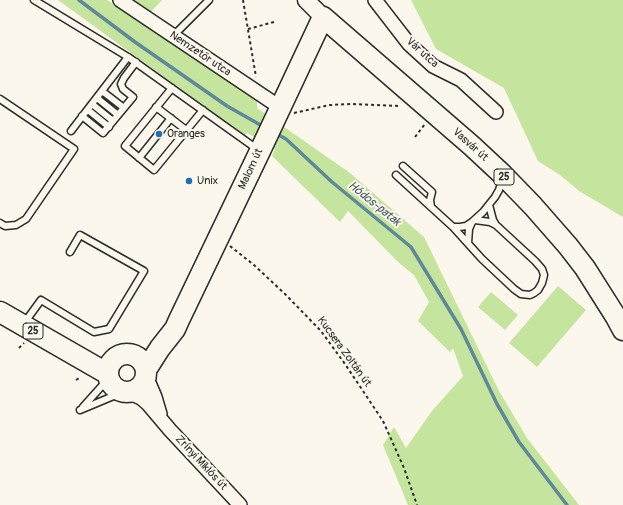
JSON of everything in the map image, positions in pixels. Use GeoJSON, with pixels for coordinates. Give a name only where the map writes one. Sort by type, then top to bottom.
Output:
{"type":"FeatureCollection","features":[{"type":"Feature","properties":{"kind":"main road","name":"Malom út"},"geometry":{"type":"LineString","coordinates":[[146,373],[160,348],[179,320],[261,148],[283,112],[307,51],[323,17]]}},
{"type":"Feature","properties":{"kind":"main road","name":"Vasvár út"},"geometry":{"type":"LineString","coordinates":[[323,17],[472,146],[509,186],[533,206],[585,268],[623,330]]}},
{"type":"Feature","properties":{"kind":"main road","name":"25"},"geometry":{"type":"LineString","coordinates":[[307,51],[322,40],[332,37],[358,48]]}},
{"type":"Feature","properties":{"kind":"main road","name":"Zrínyi Miklós út"},"geometry":{"type":"LineString","coordinates":[[0,312],[66,350],[117,384]]}},
{"type":"Feature","properties":{"kind":"main road","name":"Malom út"},"geometry":{"type":"LineString","coordinates":[[124,355],[148,346],[179,320]]}},
{"type":"Feature","properties":{"kind":"main road","name":"Zrínyi Miklós út"},"geometry":{"type":"LineString","coordinates":[[66,350],[93,357],[124,355]]}},
{"type":"Feature","properties":{"kind":"main road"},"geometry":{"type":"LineString","coordinates":[[117,384],[109,368],[114,359],[124,355],[135,356],[140,359],[144,364],[146,373]]}},
{"type":"Feature","properties":{"kind":"main road","name":"25"},"geometry":{"type":"LineString","coordinates":[[117,384],[134,391],[144,382],[146,373]]}},
{"type":"Feature","properties":{"kind":"street","name":"Nemzetőr utca"},"geometry":{"type":"LineString","coordinates":[[120,0],[283,112]]}},
{"type":"Feature","properties":{"kind":"street","name":"Vasvár út"},"geometry":{"type":"LineString","coordinates":[[306,0],[323,17]]}},
{"type":"Feature","properties":{"kind":"street","name":"Vár utca"},"geometry":{"type":"LineString","coordinates":[[375,0],[409,44],[433,66],[461,80],[496,112]]}},
{"type":"Feature","properties":{"kind":"street","name":"Zrínyi Miklós út"},"geometry":{"type":"LineString","coordinates":[[146,373],[162,420]]}},
{"type":"Feature","properties":{"kind":"street","name":"Zrínyi Miklós út"},"geometry":{"type":"LineString","coordinates":[[117,384],[141,398],[148,404],[170,430],[240,505]]}},
{"type":"Feature","properties":{"kind":"lane"},"geometry":{"type":"LineString","coordinates":[[34,0],[136,62],[203,110],[261,148]]}},
{"type":"Feature","properties":{"kind":"lane"},"geometry":{"type":"LineString","coordinates":[[179,30],[209,0]]}},
{"type":"Feature","properties":{"kind":"lane"},"geometry":{"type":"LineString","coordinates":[[71,131],[128,57]]}},
{"type":"Feature","properties":{"kind":"lane"},"geometry":{"type":"LineString","coordinates":[[82,116],[103,133],[109,127],[133,96],[123,89],[121,84],[136,62]]}},
{"type":"Feature","properties":{"kind":"lane"},"geometry":{"type":"LineString","coordinates":[[172,88],[125,146],[154,170],[203,110]]}},
{"type":"Feature","properties":{"kind":"lane"},"geometry":{"type":"LineString","coordinates":[[102,91],[124,108]]}},
{"type":"Feature","properties":{"kind":"lane"},"geometry":{"type":"LineString","coordinates":[[97,98],[118,115]]}},
{"type":"Feature","properties":{"kind":"lane"},"geometry":{"type":"LineString","coordinates":[[0,100],[74,149],[26,219],[16,224],[5,226],[0,224]]}},
{"type":"Feature","properties":{"kind":"lane"},"geometry":{"type":"LineString","coordinates":[[92,104],[113,121]]}},
{"type":"Feature","properties":{"kind":"lane"},"geometry":{"type":"LineString","coordinates":[[156,107],[186,130]]}},
{"type":"Feature","properties":{"kind":"lane"},"geometry":{"type":"LineString","coordinates":[[88,110],[109,127]]}},
{"type":"Feature","properties":{"kind":"lane"},"geometry":{"type":"LineString","coordinates":[[139,158],[171,118]]}},
{"type":"Feature","properties":{"kind":"lane"},"geometry":{"type":"LineString","coordinates":[[403,166],[432,192],[430,200],[431,206]]}},
{"type":"Feature","properties":{"kind":"lane"},"geometry":{"type":"LineString","coordinates":[[396,175],[453,227],[482,259],[514,289],[521,294],[530,295],[538,290],[544,275],[542,269],[535,261],[496,225],[490,222],[474,221]]}},
{"type":"Feature","properties":{"kind":"lane"},"geometry":{"type":"LineString","coordinates":[[453,227],[466,226],[474,221],[495,197],[502,182],[509,186],[495,197]]}},
{"type":"Feature","properties":{"kind":"lane"},"geometry":{"type":"LineString","coordinates":[[489,205],[496,225]]}},
{"type":"Feature","properties":{"kind":"lane"},"geometry":{"type":"LineString","coordinates":[[468,243],[469,230],[474,221]]}},
{"type":"Feature","properties":{"kind":"lane"},"geometry":{"type":"LineString","coordinates":[[23,325],[41,300],[94,332],[109,329],[144,271],[80,235],[70,252]]}},
{"type":"Feature","properties":{"kind":"lane"},"geometry":{"type":"LineString","coordinates":[[117,384],[80,410],[117,384]]}},
{"type":"Feature","properties":{"kind":"path"},"geometry":{"type":"LineString","coordinates":[[243,0],[257,82]]}},
{"type":"Feature","properties":{"kind":"path"},"geometry":{"type":"LineString","coordinates":[[248,29],[274,22]]}},
{"type":"Feature","properties":{"kind":"path"},"geometry":{"type":"LineString","coordinates":[[283,112],[351,104],[406,106]]}},
{"type":"Feature","properties":{"kind":"path"},"geometry":{"type":"LineString","coordinates":[[415,137],[429,118]]}},
{"type":"Feature","properties":{"kind":"path","name":"Kucsera Zoltán út"},"geometry":{"type":"LineString","coordinates":[[218,237],[254,265],[321,331],[383,421],[404,468],[417,505]]}},
{"type":"Feature","properties":{"kind":"green space"},"geometry":{"type":"Polygon","coordinates":[[[58,0],[107,0],[257,99],[257,108],[350,173],[424,237],[499,391],[527,438],[579,505],[408,505],[383,445],[394,427],[406,448],[432,411],[463,376],[453,348],[450,352],[418,321],[429,302],[414,275],[398,262],[348,211],[340,222],[272,156],[275,149],[247,133],[245,136],[58,0]]]}},
{"type":"Feature","properties":{"kind":"green space"},"geometry":{"type":"Polygon","coordinates":[[[134,0],[162,0],[151,12],[134,0]]]}},
{"type":"Feature","properties":{"kind":"green space"},"geometry":{"type":"Polygon","coordinates":[[[411,0],[623,0],[623,217],[579,191],[560,175],[538,161],[504,88],[436,49],[411,0]]]}},
{"type":"Feature","properties":{"kind":"green space"},"geometry":{"type":"Polygon","coordinates":[[[558,286],[586,310],[537,367],[509,343],[558,286]]]}},
{"type":"Feature","properties":{"kind":"green space"},"geometry":{"type":"Polygon","coordinates":[[[491,292],[518,315],[505,330],[478,307],[491,292]]]}},
{"type":"Feature","properties":{"kind":"waterway","name":"Hódos-patak"},"geometry":{"type":"LineString","coordinates":[[79,0],[135,42],[227,106],[264,127]]}},
{"type":"Feature","properties":{"kind":"waterway","name":"Hódos-patak"},"geometry":{"type":"LineString","coordinates":[[275,133],[286,139],[332,182],[411,247],[461,329],[497,404],[519,442],[567,505]]}},
{"type":"Feature","properties":{"kind":"place","name":"Oranges"},"geometry":{"type":"Point","coordinates":[159,134]}},
{"type":"Feature","properties":{"kind":"place","name":"Unix"},"geometry":{"type":"Point","coordinates":[189,181]}}]}
